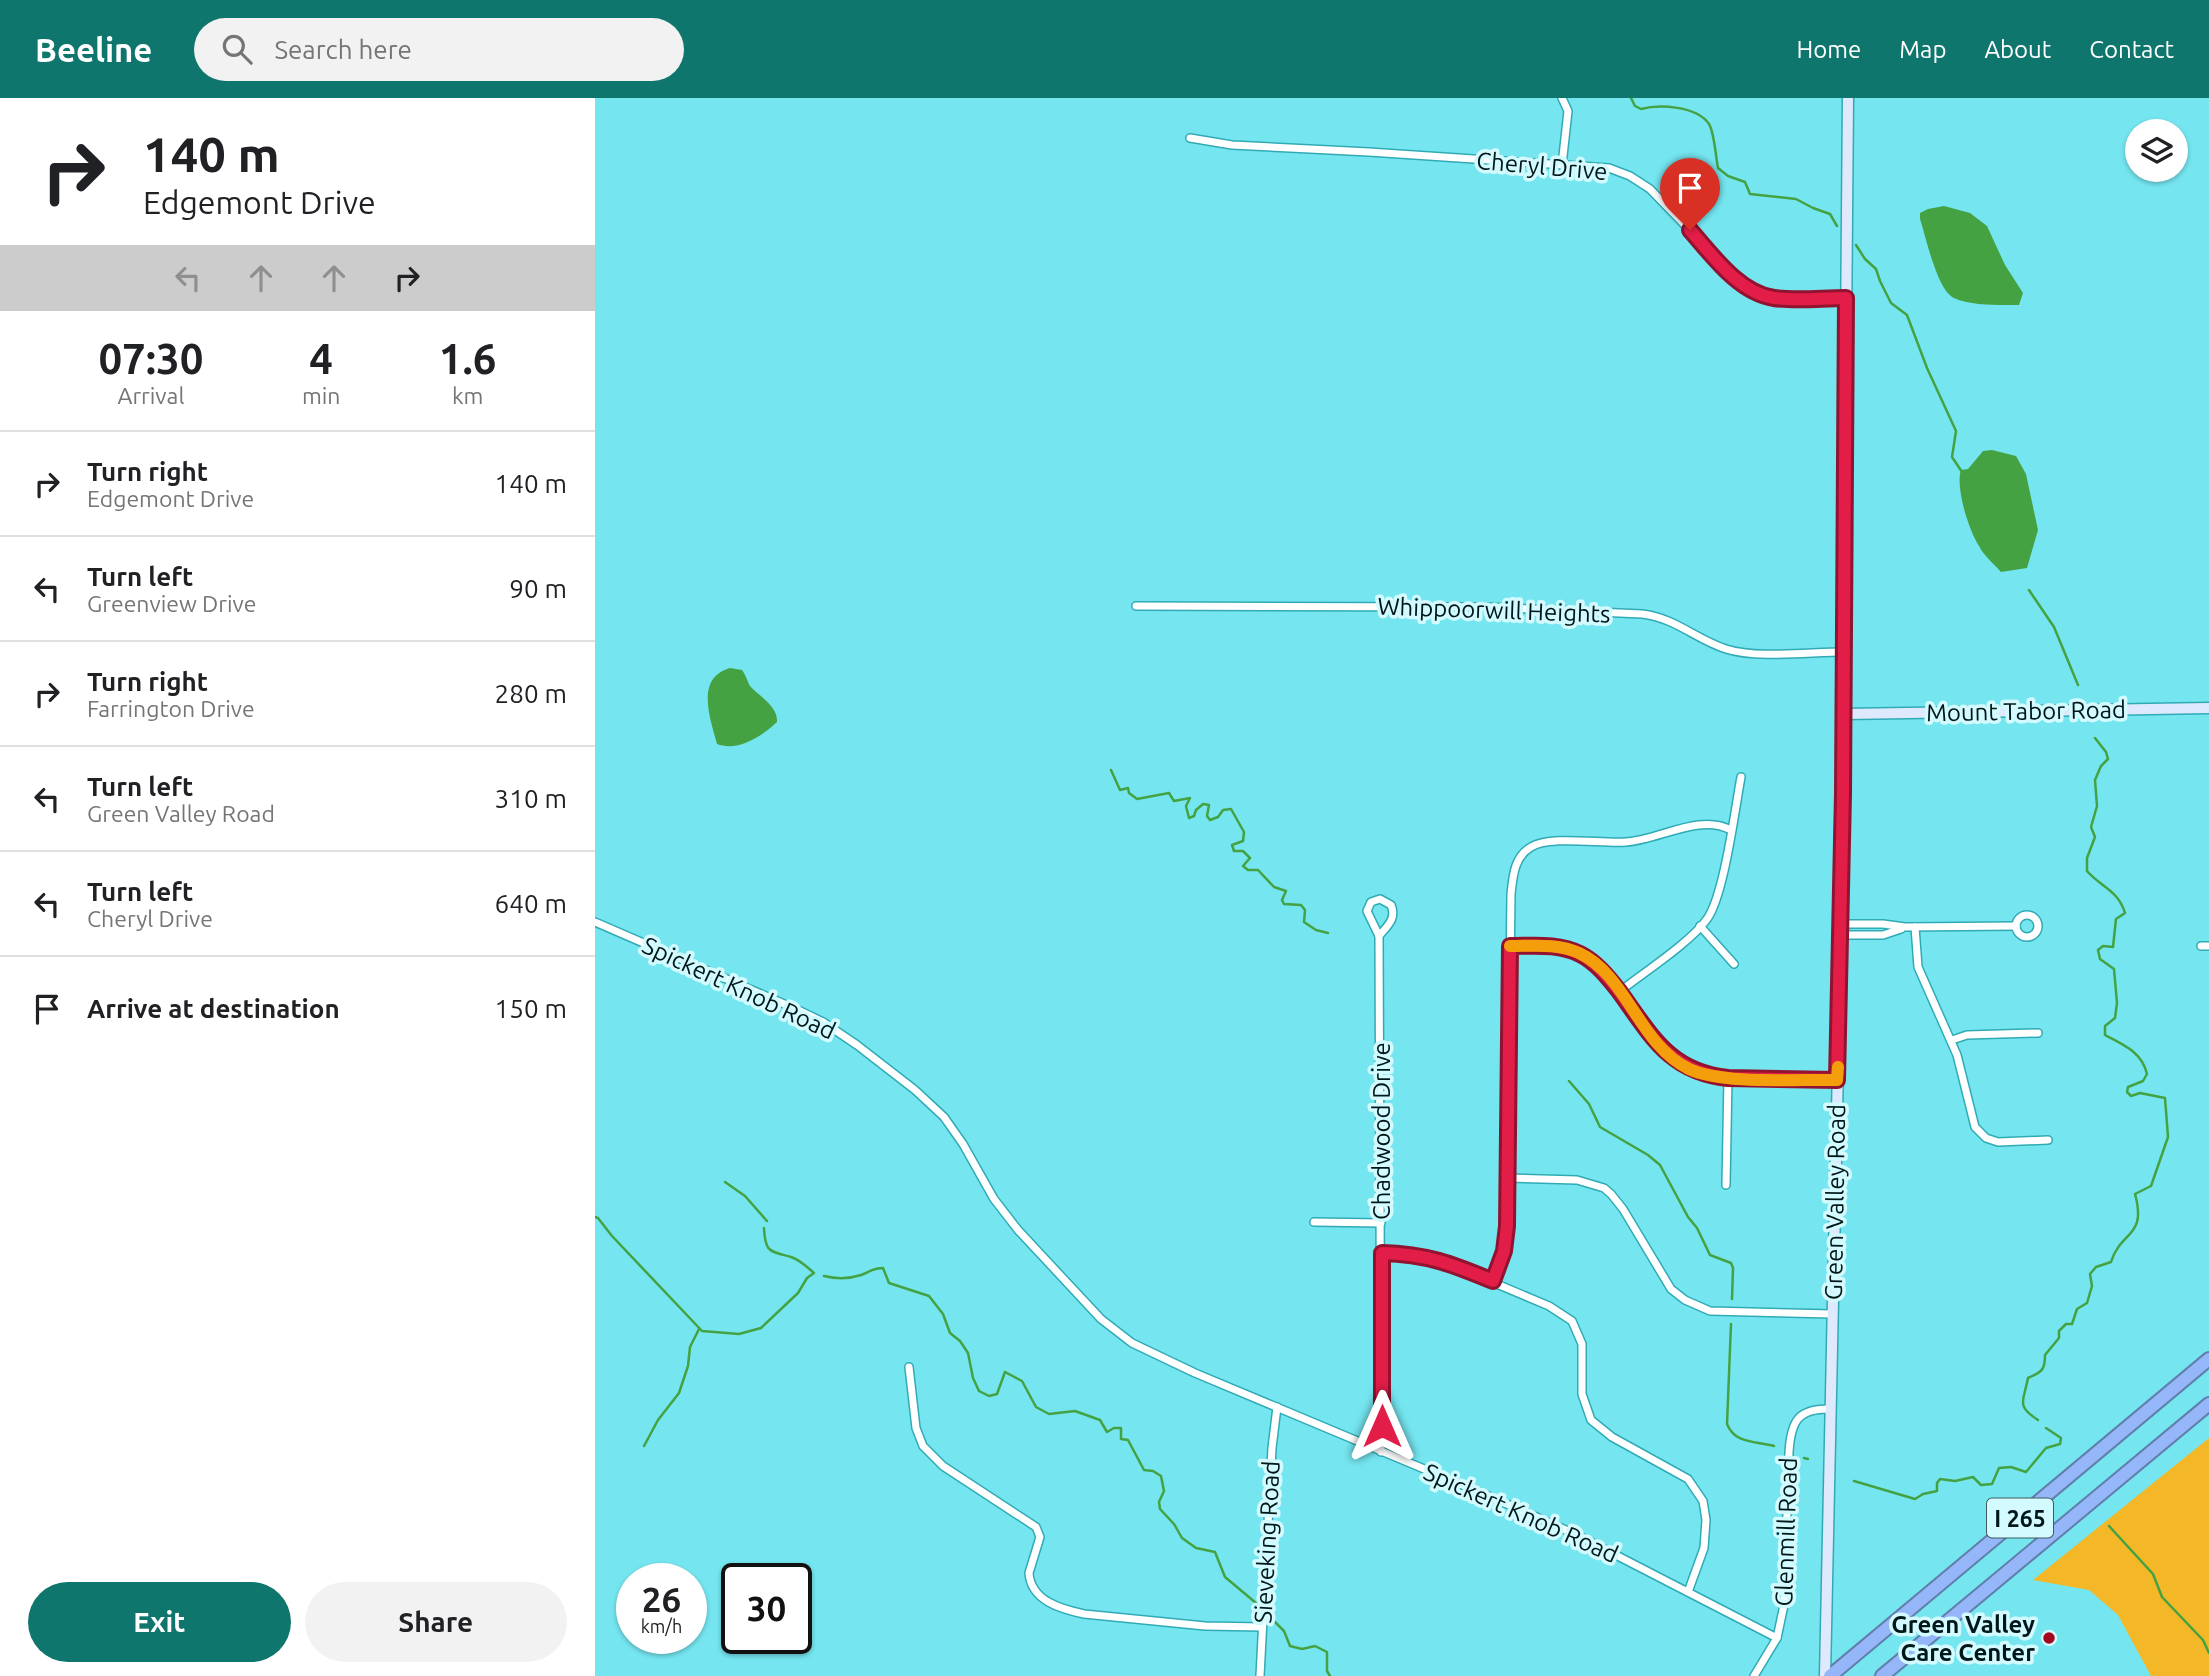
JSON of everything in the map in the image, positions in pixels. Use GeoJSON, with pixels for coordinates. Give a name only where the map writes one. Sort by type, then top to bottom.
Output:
{"type":"FeatureCollection","features":[{"type":"Feature","properties":{"kind":"highway","name":"I 265"},"geometry":{"type":"LineString","coordinates":[[1828,1676],[2209,1359]]}},
{"type":"Feature","properties":{"kind":"highway","name":"I 265"},"geometry":{"type":"LineString","coordinates":[[1882,1676],[2209,1404]]}},
{"type":"Feature","properties":{"kind":"street"},"geometry":{"type":"LineString","coordinates":[[1562,98],[1568,111],[1562,165]]}},
{"type":"Feature","properties":{"kind":"street","name":"Green Valley Road"},"geometry":{"type":"LineString","coordinates":[[1828,1676],[1826,1631],[1844,714],[1849,98]]}},
{"type":"Feature","properties":{"kind":"street","name":"Cheryl Drive"},"geometry":{"type":"LineString","coordinates":[[1190,138],[1232,145],[1609,168],[1630,176],[1650,189],[1745,287],[1775,298],[1846,298]]}},
{"type":"Feature","properties":{"kind":"street","name":"Whippoorwill Heights"},"geometry":{"type":"LineString","coordinates":[[1136,606],[1485,607],[1642,614],[1667,619],[1713,643],[1736,651],[1844,652]]}},
{"type":"Feature","properties":{"kind":"street","name":"Mount Tabor Road"},"geometry":{"type":"LineString","coordinates":[[1844,714],[2209,708]]}},
{"type":"Feature","properties":{"kind":"street"},"geometry":{"type":"LineString","coordinates":[[1619,992],[1700,926],[1710,914],[1718,894],[1741,776]]}},
{"type":"Feature","properties":{"kind":"street"},"geometry":{"type":"LineString","coordinates":[[1493,1281],[1505,1243],[1510,946],[1513,874],[1520,856],[1533,845],[1550,841],[1636,841],[1700,825],[1720,826],[1731,830]]}},
{"type":"Feature","properties":{"kind":"street","name":"Chadwood Drive"},"geometry":{"type":"LineString","coordinates":[[1379,936],[1391,923],[1394,914],[1391,905],[1380,899],[1371,902],[1367,911],[1379,936],[1381,1452]]}},
{"type":"Feature","properties":{"kind":"street","name":"Spickert Knob Road"},"geometry":{"type":"LineString","coordinates":[[595,922],[798,1010],[835,1029],[915,1090],[944,1117],[995,1199],[1018,1230],[1111,1327],[1132,1343],[1156,1356],[1577,1535],[1777,1638]]}},
{"type":"Feature","properties":{"kind":"street"},"geometry":{"type":"LineString","coordinates":[[1700,926],[1734,964]]}},
{"type":"Feature","properties":{"kind":"street"},"geometry":{"type":"LineString","coordinates":[[1841,929],[1883,935],[1915,927],[2016,926]]}},
{"type":"Feature","properties":{"kind":"street"},"geometry":{"type":"LineString","coordinates":[[1915,927],[1917,960],[1921,975],[1952,1040],[1962,1069],[1973,1120],[1980,1133],[1998,1142],[2048,1140]]}},
{"type":"Feature","properties":{"kind":"street"},"geometry":{"type":"LineString","coordinates":[[1510,946],[1557,946],[1579,953],[1601,969],[1654,1040],[1671,1057],[1701,1073],[1728,1078],[1837,1080]]}},
{"type":"Feature","properties":{"kind":"street"},"geometry":{"type":"LineString","coordinates":[[1952,1040],[1967,1035],[2038,1033]]}},
{"type":"Feature","properties":{"kind":"street"},"geometry":{"type":"LineString","coordinates":[[1726,1185],[1728,1078]]}},
{"type":"Feature","properties":{"kind":"street"},"geometry":{"type":"LineString","coordinates":[[1508,1178],[1577,1180],[1595,1184],[1611,1194],[1629,1218],[1671,1289],[1693,1304],[1710,1311],[1832,1314]]}},
{"type":"Feature","properties":{"kind":"street"},"geometry":{"type":"LineString","coordinates":[[1314,1222],[1381,1223]]}},
{"type":"Feature","properties":{"kind":"street"},"geometry":{"type":"LineString","coordinates":[[1382,1253],[1435,1258],[1549,1306],[1572,1321],[1582,1344],[1582,1394],[1591,1420],[1612,1437],[1680,1473],[1700,1493],[1705,1510],[1706,1539],[1700,1564],[1688,1591]]}},
{"type":"Feature","properties":{"kind":"street"},"geometry":{"type":"LineString","coordinates":[[909,1367],[916,1428],[923,1446],[943,1466],[1036,1527],[1040,1537],[1029,1573],[1035,1591],[1048,1602],[1084,1614],[1205,1626],[1262,1627]]}},
{"type":"Feature","properties":{"kind":"street","name":"Sieveking Road"},"geometry":{"type":"LineString","coordinates":[[1260,1676],[1272,1448],[1277,1408]]}},
{"type":"Feature","properties":{"kind":"street","name":"Glenmill Road"},"geometry":{"type":"LineString","coordinates":[[1754,1676],[1777,1638],[1784,1605],[1791,1431],[1795,1422],[1805,1412],[1831,1409]]}},
{"type":"Feature","properties":{"kind":"shaded area"},"geometry":{"type":"Polygon","coordinates":[[[1944,206],[1970,213],[1987,226],[2005,265],[2023,293],[2019,305],[1986,305],[1954,298],[1948,293],[1937,274],[1920,219],[1920,213],[1944,206]]]}},
{"type":"Feature","properties":{"kind":"shaded area"},"geometry":{"type":"Polygon","coordinates":[[[1992,450],[2016,456],[2026,474],[2038,530],[2027,568],[2001,572],[1981,550],[1964,509],[1960,487],[1961,470],[1968,469],[1983,451],[1992,450]]]}},
{"type":"Feature","properties":{"kind":"shaded area"},"geometry":{"type":"Polygon","coordinates":[[[730,668],[742,670],[750,686],[772,706],[777,722],[749,741],[725,746],[717,744],[708,700],[712,680],[730,668]]]}},
{"type":"Feature","properties":{"kind":"shaded area"},"geometry":{"type":"Polygon","coordinates":[[[2209,1438],[2209,1676],[2151,1676],[2118,1615],[2089,1590],[2033,1580],[2209,1438]]]}},
{"type":"Feature","properties":{"kind":"waterway"},"geometry":{"type":"LineString","coordinates":[[1631,98],[1635,106],[1641,109],[1677,108],[1696,113],[1709,124],[1718,168],[1728,176],[1745,182],[1750,194],[1796,199],[1830,214],[1837,226]]}},
{"type":"Feature","properties":{"kind":"waterway"},"geometry":{"type":"LineString","coordinates":[[1856,245],[1876,269],[1891,303],[1907,315],[1927,368],[1956,431],[1952,457],[1962,472]]}},
{"type":"Feature","properties":{"kind":"waterway"},"geometry":{"type":"LineString","coordinates":[[2029,590],[2054,627],[2078,685]]}},
{"type":"Feature","properties":{"kind":"waterway"},"geometry":{"type":"LineString","coordinates":[[2038,1420],[2026,1410],[2023,1402],[2028,1378],[2042,1370],[2045,1355],[2059,1338],[2059,1331],[2066,1324],[2072,1324],[2077,1309],[2087,1303],[2092,1286],[2090,1274],[2096,1267],[2111,1262],[2115,1252],[2135,1226],[2138,1219],[2135,1194],[2151,1186],[2168,1137],[2165,1098],[2140,1093],[2131,1096],[2127,1092],[2128,1087],[2143,1081],[2147,1074],[2145,1067],[2132,1050],[2105,1035],[2105,1026],[2115,1018],[2117,1003],[2114,969],[2100,959],[2098,950],[2103,946],[2113,947],[2116,919],[2125,913],[2114,894],[2087,871],[2087,858],[2095,837],[2091,827],[2097,806],[2095,780],[2101,766],[2108,759],[2095,738]]}},
{"type":"Feature","properties":{"kind":"waterway"},"geometry":{"type":"LineString","coordinates":[[1111,770],[1120,790],[1128,788],[1129,793],[1137,799],[1169,793],[1174,801],[1190,798],[1186,806],[1189,818],[1194,816],[1203,804],[1209,805],[1207,816],[1210,820],[1218,817],[1223,810],[1231,809],[1244,832],[1243,841],[1232,845],[1234,851],[1243,851],[1250,858],[1243,866],[1248,870],[1258,870],[1274,887],[1286,891],[1282,900],[1284,904],[1301,905],[1305,910],[1304,922],[1316,930],[1328,933]]}},
{"type":"Feature","properties":{"kind":"waterway"},"geometry":{"type":"LineString","coordinates":[[1569,1081],[1589,1104],[1600,1127],[1660,1165],[1710,1255],[1731,1263],[1732,1299]]}},
{"type":"Feature","properties":{"kind":"waterway"},"geometry":{"type":"LineString","coordinates":[[725,1182],[745,1196],[767,1221]]}},
{"type":"Feature","properties":{"kind":"waterway"},"geometry":{"type":"LineString","coordinates":[[595,1217],[702,1331],[739,1334],[761,1328],[798,1293],[807,1278],[814,1273],[797,1260],[770,1250],[767,1247],[764,1228]]}},
{"type":"Feature","properties":{"kind":"waterway"},"geometry":{"type":"LineString","coordinates":[[824,1276],[852,1277],[883,1268],[889,1283],[929,1296],[943,1314],[950,1333],[968,1353],[973,1378],[979,1391],[989,1396],[997,1394],[1005,1372],[1022,1381],[1036,1407],[1049,1414],[1075,1411],[1100,1420],[1107,1432],[1121,1428],[1121,1439],[1128,1440],[1144,1470],[1161,1476],[1164,1491],[1159,1502],[1160,1509],[1182,1538],[1196,1548],[1215,1552],[1225,1577],[1256,1603]]}},
{"type":"Feature","properties":{"kind":"waterway"},"geometry":{"type":"LineString","coordinates":[[1731,1324],[1727,1424],[1740,1438],[1774,1446]]}},
{"type":"Feature","properties":{"kind":"waterway"},"geometry":{"type":"LineString","coordinates":[[644,1446],[658,1420],[679,1393],[688,1366],[690,1347],[699,1329]]}},
{"type":"Feature","properties":{"kind":"waterway"},"geometry":{"type":"LineString","coordinates":[[1854,1481],[1915,1499],[1937,1491],[1940,1479],[1955,1481],[1973,1477],[1981,1485],[1992,1484],[1999,1468],[2011,1467],[2026,1472],[2046,1448],[2060,1444],[2061,1438],[2046,1428]]}},
{"type":"Feature","properties":{"kind":"waterway"},"geometry":{"type":"LineString","coordinates":[[1804,1458],[1808,1459]]}},
{"type":"Feature","properties":{"kind":"waterway"},"geometry":{"type":"LineString","coordinates":[[2109,1526],[2153,1574],[2162,1597],[2203,1640],[2209,1653]]}},
{"type":"Feature","properties":{"kind":"waterway"},"geometry":{"type":"LineString","coordinates":[[1269,1616],[1284,1631],[1290,1646],[1302,1649],[1315,1646],[1327,1652],[1327,1671],[1330,1676]]}},
{"type":"Feature","properties":{"kind":"slow traffic"},"geometry":{"type":"LineString","coordinates":[[1510,946],[1557,946],[1579,953],[1601,969],[1662,1049],[1679,1063],[1701,1073],[1728,1078],[1837,1080],[1838,1067]]}},
{"type":"Feature","properties":{"kind":"place","name":"Green Valley Care Center"},"geometry":{"type":"Point","coordinates":[2049,1638]}},
{"type":"Feature","properties":{"kind":"route"},"geometry":{"type":"LineString","coordinates":[[1382,1426],[1382,1253],[1435,1258],[1493,1281],[1504,1251],[1508,1202],[1510,946],[1557,946],[1579,953],[1594,963],[1662,1049],[1688,1068],[1714,1077],[1837,1080],[1843,793],[1846,298],[1775,298],[1760,294],[1745,287],[1690,230]]}}]}
